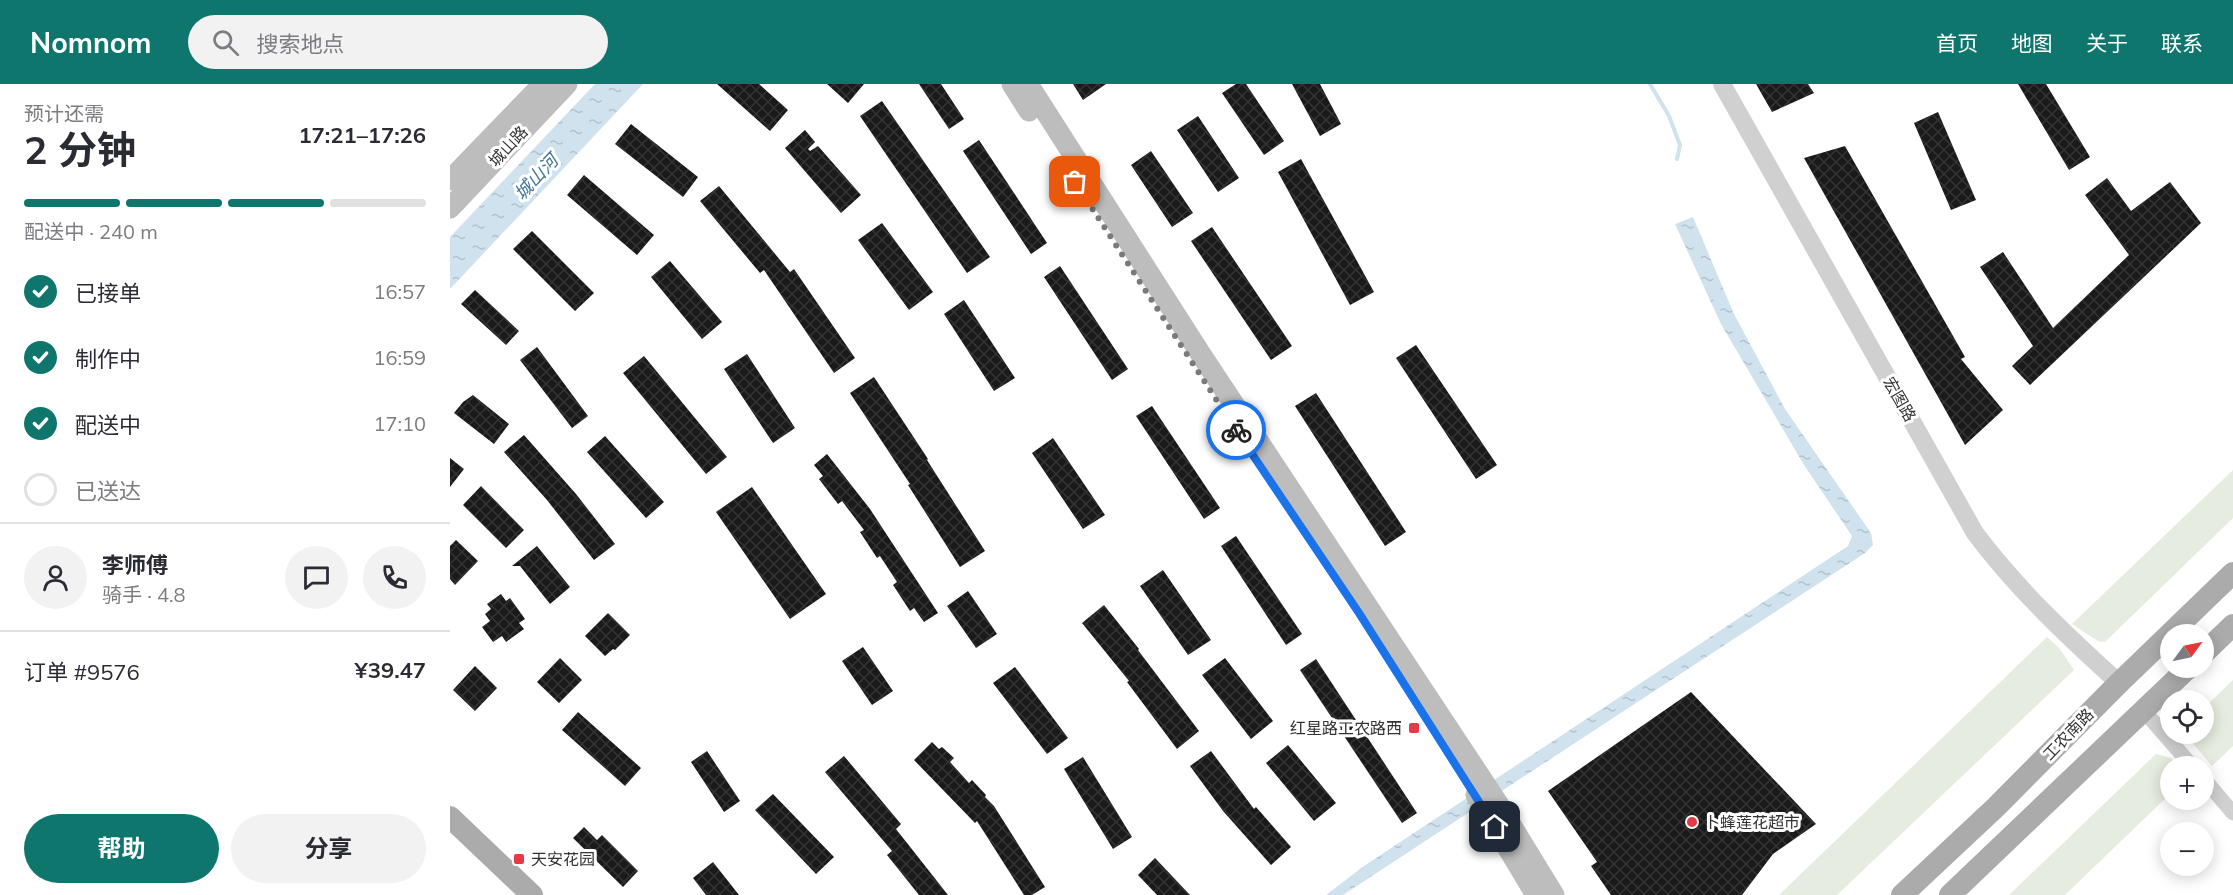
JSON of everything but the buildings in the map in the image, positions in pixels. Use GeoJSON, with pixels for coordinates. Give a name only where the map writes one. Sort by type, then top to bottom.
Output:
{"type":"FeatureCollection","features":[{"type":"Feature","properties":{"kind":"main road","name":"城山路"},"geometry":{"type":"LineString","coordinates":[[450,180],[543,84]]}},
{"type":"Feature","properties":{"kind":"main road","name":"城山路"},"geometry":{"type":"LineString","coordinates":[[450,208],[567,84]]}},
{"type":"Feature","properties":{"kind":"main road"},"geometry":{"type":"LineString","coordinates":[[1012,84],[1189,360],[1472,777]]}},
{"type":"Feature","properties":{"kind":"main road"},"geometry":{"type":"LineString","coordinates":[[1028,84],[1472,777],[1554,895]]}},
{"type":"Feature","properties":{"kind":"main road","name":"工农南路"},"geometry":{"type":"LineString","coordinates":[[1902,895],[1996,807],[2119,683],[2233,573]]}},
{"type":"Feature","properties":{"kind":"main road"},"geometry":{"type":"LineString","coordinates":[[2214,643],[2233,625]]}},
{"type":"Feature","properties":{"kind":"main road","name":"工农南路"},"geometry":{"type":"LineString","coordinates":[[1950,895],[2177,678]]}},
{"type":"Feature","properties":{"kind":"main road"},"geometry":{"type":"LineString","coordinates":[[1491,806],[1536,895]]}},
{"type":"Feature","properties":{"kind":"main road"},"geometry":{"type":"LineString","coordinates":[[450,816],[532,895]]}},
{"type":"Feature","properties":{"kind":"main road"},"geometry":{"type":"LineString","coordinates":[[450,833],[516,895]]}},
{"type":"Feature","properties":{"kind":"street","name":"宏图路"},"geometry":{"type":"LineString","coordinates":[[1722,84],[1976,533],[2000,566],[2028,598],[2119,683]]}},
{"type":"Feature","properties":{"kind":"street"},"geometry":{"type":"LineString","coordinates":[[2143,710],[2183,756]]}},
{"type":"Feature","properties":{"kind":"street"},"geometry":{"type":"LineString","coordinates":[[2214,791],[2233,813]]}},
{"type":"Feature","properties":{"kind":"shaded area"},"geometry":{"type":"Polygon","coordinates":[[[2233,470],[2233,518],[2105,642],[2098,641],[2072,624],[2233,470]]]}},
{"type":"Feature","properties":{"kind":"shaded area"},"geometry":{"type":"Polygon","coordinates":[[[2047,637],[2059,648],[2074,670],[1837,895],[1779,895],[2047,637]]]}},
{"type":"Feature","properties":{"kind":"shaded area"},"geometry":{"type":"Polygon","coordinates":[[[2233,680],[2233,746],[2214,764],[2214,756],[2204,756],[2193,744],[2214,744],[2214,698],[2233,680]]]}},
{"type":"Feature","properties":{"kind":"shaded area"},"geometry":{"type":"Polygon","coordinates":[[[2156,754],[2164,756],[2160,756],[2160,804],[2065,895],[2009,895],[2156,754]]]}},
{"type":"Feature","properties":{"kind":"water","name":"城山河"},"geometry":{"type":"Polygon","coordinates":[[[595,84],[643,84],[450,289],[450,237],[595,84]]]}},
{"type":"Feature","properties":{"kind":"water"},"geometry":{"type":"Polygon","coordinates":[[[1693,217],[1734,314],[1785,409],[1871,533],[1873,545],[1865,553],[1343,895],[1326,895],[1364,866],[1848,546],[1852,536],[1804,465],[1721,324],[1675,224],[1693,217]]]}},
{"type":"Feature","properties":{"kind":"waterway"},"geometry":{"type":"LineString","coordinates":[[1650,84],[1669,116],[1680,145],[1677,159]]}},
{"type":"Feature","properties":{"kind":"way so far"},"geometry":{"type":"LineString","coordinates":[[1075,182],[1236,430]]}},
{"type":"Feature","properties":{"kind":"place","name":"红星路工农路西"},"geometry":{"type":"Point","coordinates":[1414,728]}},
{"type":"Feature","properties":{"kind":"place","name":"卜蜂莲花超市"},"geometry":{"type":"Point","coordinates":[1692,822]}},
{"type":"Feature","properties":{"kind":"place","name":"天安花园"},"geometry":{"type":"Point","coordinates":[519,859]}},
{"type":"Feature","properties":{"kind":"route"},"geometry":{"type":"LineString","coordinates":[[1236,430],[1359,613],[1495,827]]}}]}
